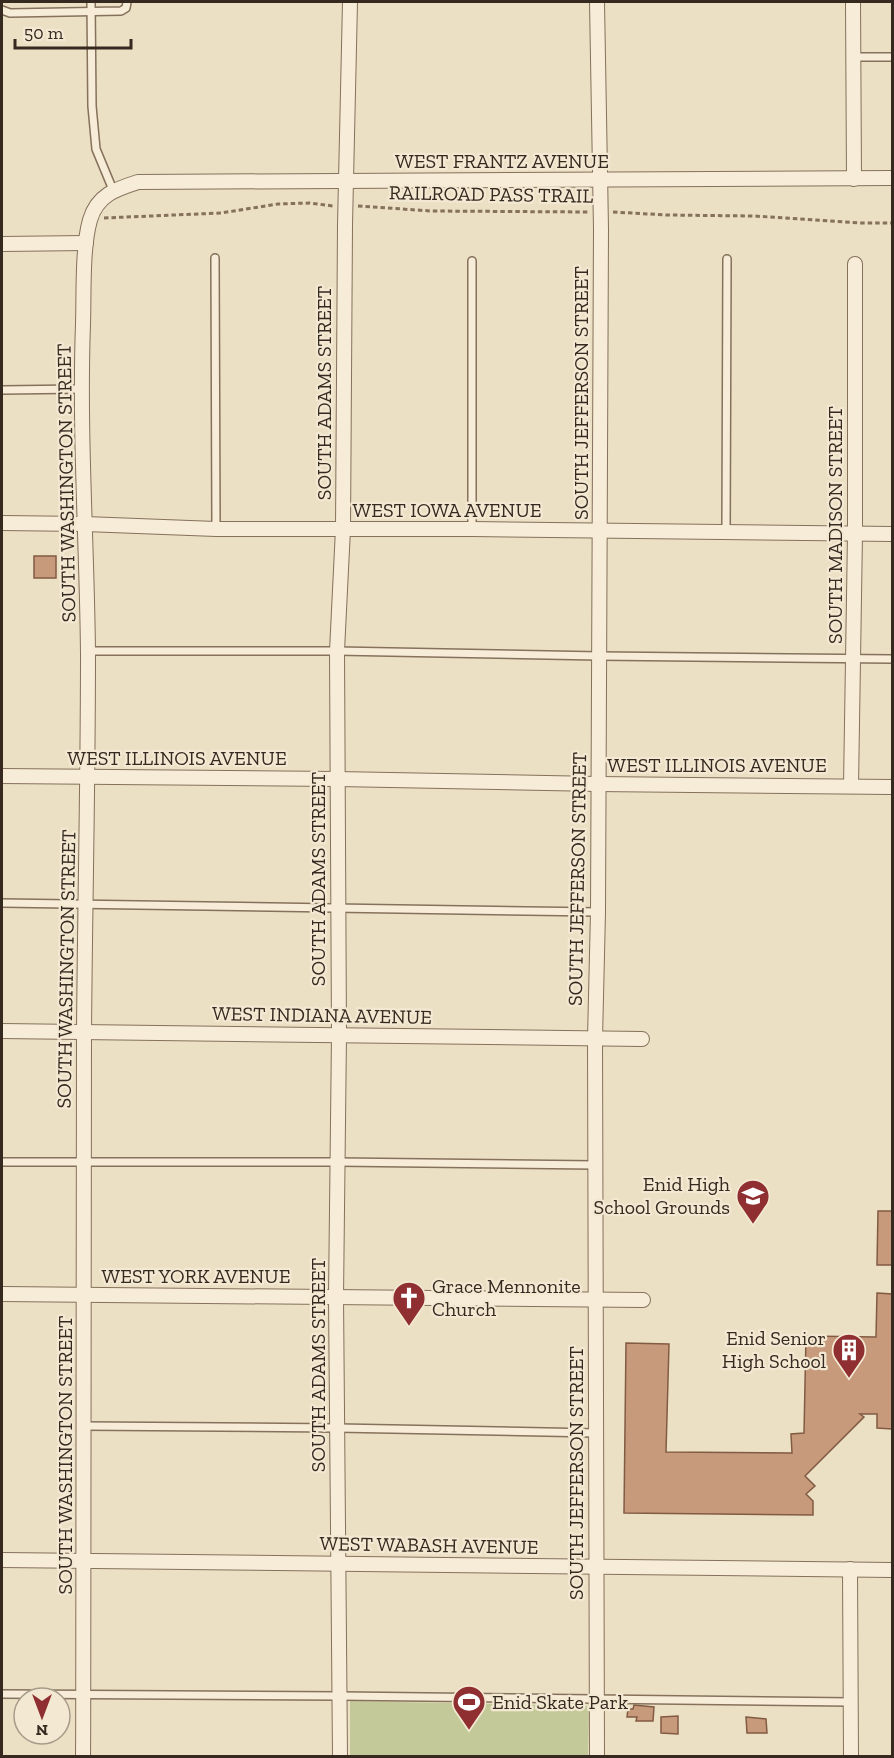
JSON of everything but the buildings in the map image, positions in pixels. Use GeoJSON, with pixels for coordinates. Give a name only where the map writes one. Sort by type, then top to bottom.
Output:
{"type":"FeatureCollection","features":[{"type":"Feature","properties":{"kind":"street","name":"SOUTH ADAMS STREET"},"geometry":{"type":"LineString","coordinates":[[340,1756],[336,1296],[339,1034],[337,651],[343,529],[350,2]]}},
{"type":"Feature","properties":{"kind":"street","name":"SOUTH JEFFERSON STREET"},"geometry":{"type":"LineString","coordinates":[[597,2],[601,212],[598,912],[595,1039],[597,1756]]}},
{"type":"Feature","properties":{"kind":"street"},"geometry":{"type":"LineString","coordinates":[[853,2],[854,179]]}},
{"type":"Feature","properties":{"kind":"street","name":"WEST FRANTZ AVENUE"},"geometry":{"type":"LineString","coordinates":[[112,190],[138,182],[892,178]]}},
{"type":"Feature","properties":{"kind":"street","name":"SOUTH WASHINGTON STREET"},"geometry":{"type":"LineString","coordinates":[[83,1756],[84,1031],[88,651],[81,389],[86,243],[90,219],[96,206],[112,190]]}},
{"type":"Feature","properties":{"kind":"street"},"geometry":{"type":"LineString","coordinates":[[2,244],[86,243]]}},
{"type":"Feature","properties":{"kind":"street","name":"SOUTH MADISON STREET"},"geometry":{"type":"LineString","coordinates":[[851,786],[855,534],[855,264]]}},
{"type":"Feature","properties":{"kind":"street","name":"WEST IOWA AVENUE"},"geometry":{"type":"LineString","coordinates":[[2,523],[216,529],[472,529],[892,534]]}},
{"type":"Feature","properties":{"kind":"street","name":"WEST ILLINOIS AVENUE"},"geometry":{"type":"LineString","coordinates":[[2,776],[892,787]]}},
{"type":"Feature","properties":{"kind":"street","name":"WEST INDIANA AVENUE"},"geometry":{"type":"LineString","coordinates":[[2,1031],[642,1039]]}},
{"type":"Feature","properties":{"kind":"street","name":"WEST YORK AVENUE"},"geometry":{"type":"LineString","coordinates":[[2,1294],[643,1300]]}},
{"type":"Feature","properties":{"kind":"street","name":"WEST WABASH AVENUE"},"geometry":{"type":"LineString","coordinates":[[2,1560],[892,1570]]}},
{"type":"Feature","properties":{"kind":"street"},"geometry":{"type":"LineString","coordinates":[[850,1569],[851,1756]]}},
{"type":"Feature","properties":{"kind":"lane"},"geometry":{"type":"LineString","coordinates":[[91,2],[92,106],[96,148],[112,190]]}},
{"type":"Feature","properties":{"kind":"lane"},"geometry":{"type":"LineString","coordinates":[[2,10],[10,13],[121,11],[126,8],[127,2]]}},
{"type":"Feature","properties":{"kind":"lane"},"geometry":{"type":"LineString","coordinates":[[854,57],[892,57]]}},
{"type":"Feature","properties":{"kind":"lane"},"geometry":{"type":"LineString","coordinates":[[215,258],[216,529]]}},
{"type":"Feature","properties":{"kind":"lane"},"geometry":{"type":"LineString","coordinates":[[726,532],[727,259]]}},
{"type":"Feature","properties":{"kind":"lane"},"geometry":{"type":"LineString","coordinates":[[472,261],[472,529]]}},
{"type":"Feature","properties":{"kind":"lane"},"geometry":{"type":"LineString","coordinates":[[2,390],[81,389]]}},
{"type":"Feature","properties":{"kind":"lane"},"geometry":{"type":"LineString","coordinates":[[88,651],[337,651],[892,659]]}},
{"type":"Feature","properties":{"kind":"lane"},"geometry":{"type":"LineString","coordinates":[[2,903],[598,912]]}},
{"type":"Feature","properties":{"kind":"lane"},"geometry":{"type":"LineString","coordinates":[[2,1162],[595,1165]]}},
{"type":"Feature","properties":{"kind":"lane"},"geometry":{"type":"LineString","coordinates":[[83,1426],[596,1433]]}},
{"type":"Feature","properties":{"kind":"lane"},"geometry":{"type":"LineString","coordinates":[[2,1694],[851,1702]]}},
{"type":"Feature","properties":{"kind":"path","name":"RAILROAD PASS TRAIL"},"geometry":{"type":"LineString","coordinates":[[90,219],[221,213],[278,204],[431,211],[754,216],[892,223]]}},
{"type":"Feature","properties":{"kind":"green space","name":"Enid Skate Park"},"geometry":{"type":"Polygon","coordinates":[[[350,1701],[589,1706],[588,1756],[350,1756],[350,1701]]]}},
{"type":"Feature","properties":{"kind":"place","name":"Enid High School Grounds"},"geometry":{"type":"Point","coordinates":[753,1225]}},
{"type":"Feature","properties":{"kind":"place","name":"Grace Mennonite Church"},"geometry":{"type":"Point","coordinates":[409,1327]}},
{"type":"Feature","properties":{"kind":"place","name":"Enid Senior High School"},"geometry":{"type":"Point","coordinates":[849,1379]}},
{"type":"Feature","properties":{"kind":"place","name":"Enid Skate Park"},"geometry":{"type":"Point","coordinates":[469,1731]}}]}
